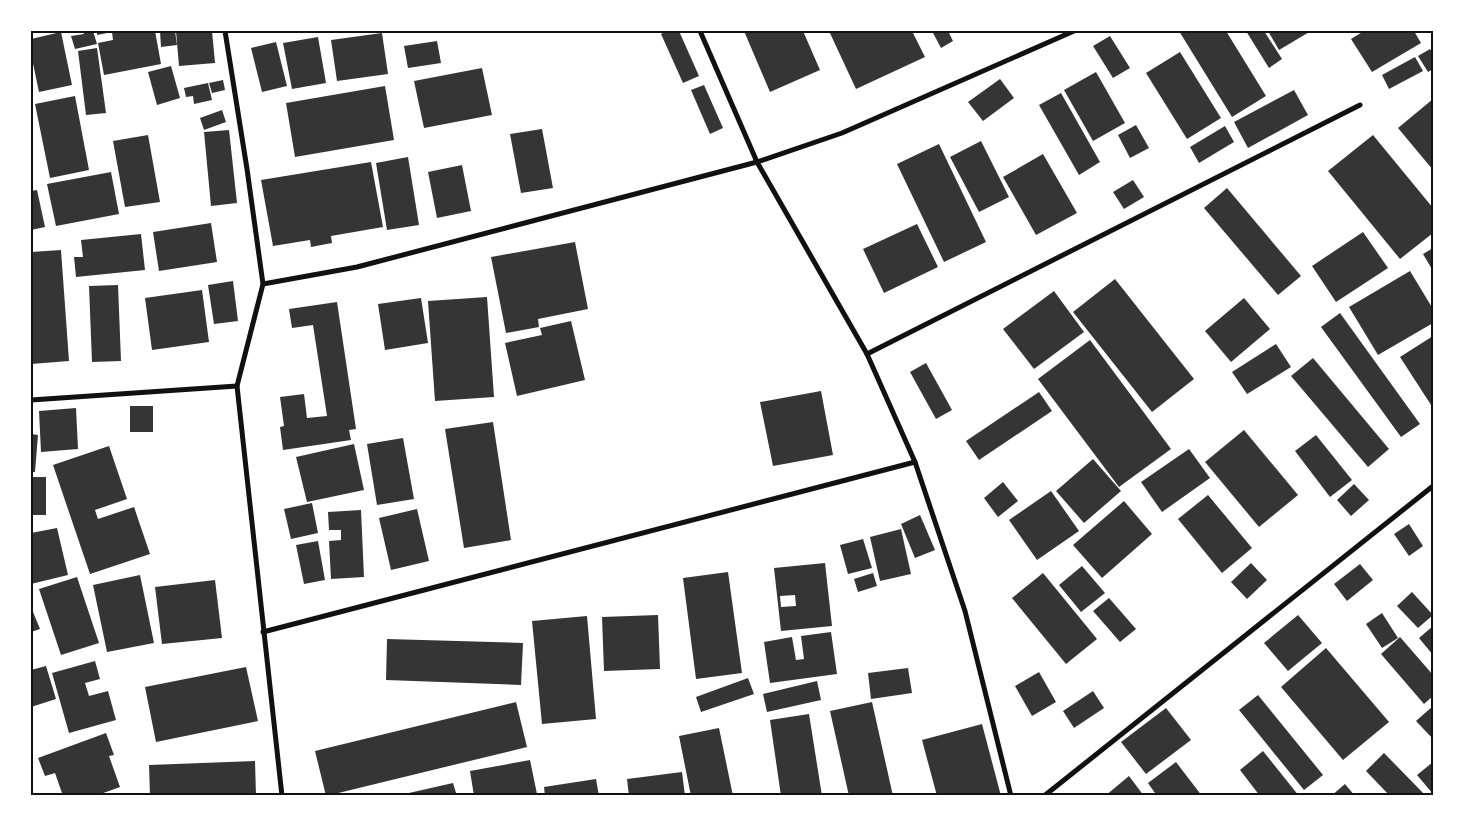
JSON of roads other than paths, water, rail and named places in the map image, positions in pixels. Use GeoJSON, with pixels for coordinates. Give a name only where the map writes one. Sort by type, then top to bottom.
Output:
{"type":"FeatureCollection","features":[{"type":"Feature","properties":{"kind":"street"},"geometry":{"type":"LineString","coordinates":[[225,31],[263,284],[237,386],[282,796]]}},
{"type":"Feature","properties":{"kind":"street"},"geometry":{"type":"LineString","coordinates":[[700,31],[757,162],[867,354],[915,462],[965,611],[1011,796]]}},
{"type":"Feature","properties":{"kind":"street"},"geometry":{"type":"LineString","coordinates":[[263,284],[357,267],[757,162],[842,133],[1074,31]]}},
{"type":"Feature","properties":{"kind":"street"},"geometry":{"type":"LineString","coordinates":[[867,354],[1360,105]]}},
{"type":"Feature","properties":{"kind":"street"},"geometry":{"type":"LineString","coordinates":[[31,400],[237,386]]}},
{"type":"Feature","properties":{"kind":"street"},"geometry":{"type":"LineString","coordinates":[[263,632],[915,462]]}},
{"type":"Feature","properties":{"kind":"street"},"geometry":{"type":"LineString","coordinates":[[1044,796],[1433,486]]}}]}
